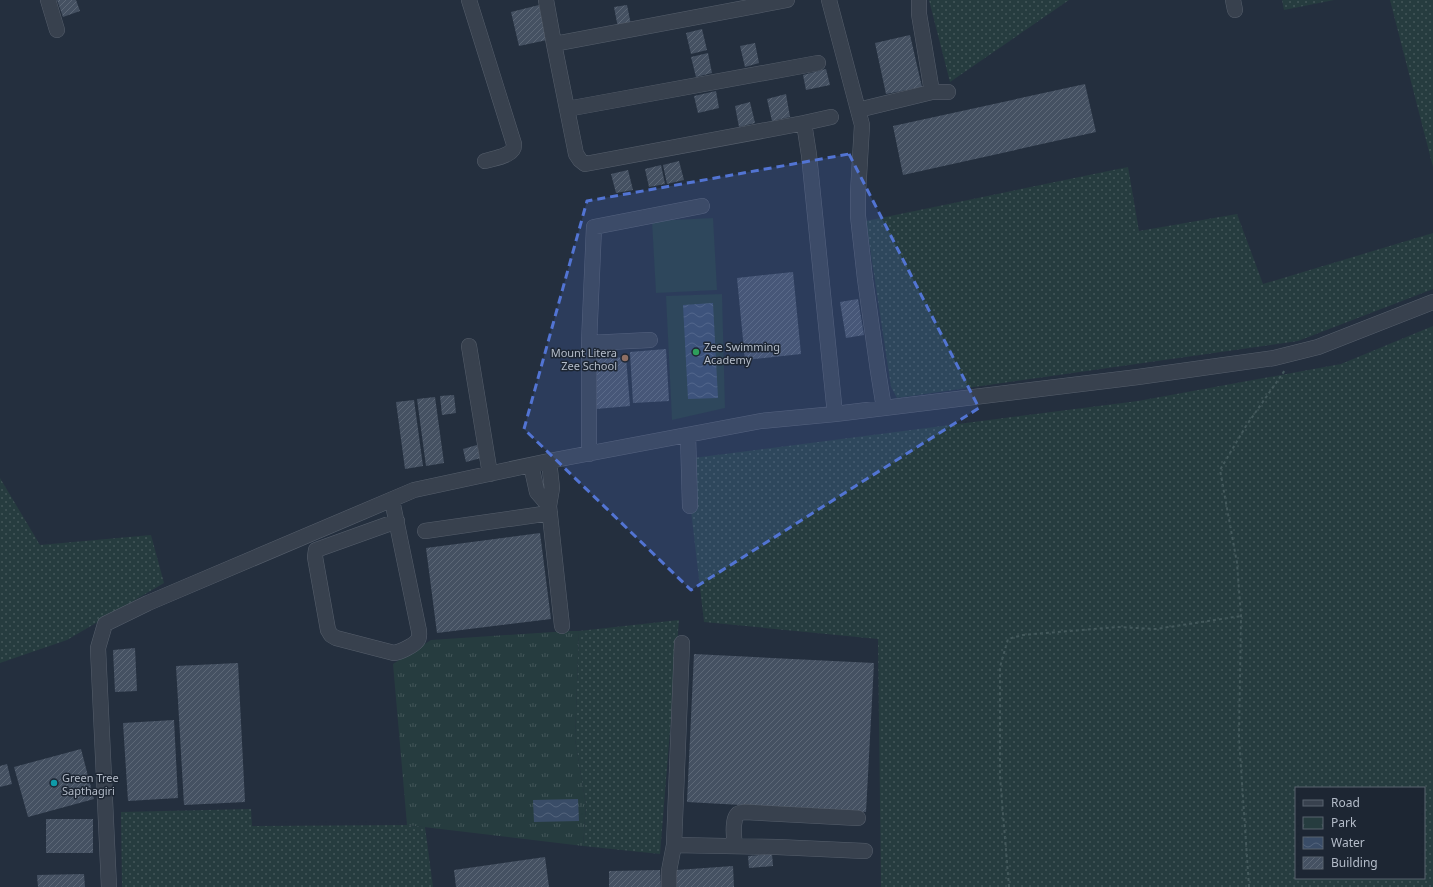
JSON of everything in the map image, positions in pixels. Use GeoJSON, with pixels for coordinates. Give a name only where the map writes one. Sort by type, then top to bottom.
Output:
{"type":"FeatureCollection","features":[{"type":"Feature","properties":{"kind":"street"},"geometry":{"type":"LineString","coordinates":[[48,0],[57,30]]}},
{"type":"Feature","properties":{"kind":"street"},"geometry":{"type":"LineString","coordinates":[[469,0],[514,144],[511,152],[485,161]]}},
{"type":"Feature","properties":{"kind":"street"},"geometry":{"type":"LineString","coordinates":[[546,0],[576,154],[585,164],[831,117]]}},
{"type":"Feature","properties":{"kind":"street"},"geometry":{"type":"LineString","coordinates":[[554,44],[787,0]]}},
{"type":"Feature","properties":{"kind":"street"},"geometry":{"type":"LineString","coordinates":[[829,0],[862,126],[858,216],[866,287],[884,408]]}},
{"type":"Feature","properties":{"kind":"street"},"geometry":{"type":"LineString","coordinates":[[918,0],[932,92]]}},
{"type":"Feature","properties":{"kind":"street"},"geometry":{"type":"LineString","coordinates":[[567,109],[818,63]]}},
{"type":"Feature","properties":{"kind":"street"},"geometry":{"type":"LineString","coordinates":[[858,110],[932,92],[948,92]]}},
{"type":"Feature","properties":{"kind":"street"},"geometry":{"type":"LineString","coordinates":[[804,123],[809,155],[835,414]]}},
{"type":"Feature","properties":{"kind":"street"},"geometry":{"type":"LineString","coordinates":[[589,454],[589,343],[594,227],[702,206]]}},
{"type":"Feature","properties":{"kind":"street"},"geometry":{"type":"LineString","coordinates":[[109,887],[98,648],[105,624],[148,603],[414,490],[549,461],[761,421],[835,414],[1138,378],[1296,354],[1318,347],[1433,302]]}},
{"type":"Feature","properties":{"kind":"street"},"geometry":{"type":"LineString","coordinates":[[589,343],[650,340]]}},
{"type":"Feature","properties":{"kind":"street"},"geometry":{"type":"LineString","coordinates":[[469,346],[490,474]]}},
{"type":"Feature","properties":{"kind":"street"},"geometry":{"type":"LineString","coordinates":[[688,435],[690,506]]}},
{"type":"Feature","properties":{"kind":"street"},"geometry":{"type":"LineString","coordinates":[[549,461],[552,488],[549,510],[562,626]]}},
{"type":"Feature","properties":{"kind":"street"},"geometry":{"type":"LineString","coordinates":[[531,465],[537,492],[549,510]]}},
{"type":"Feature","properties":{"kind":"street"},"geometry":{"type":"LineString","coordinates":[[392,500],[397,521],[420,631],[417,642],[394,653],[336,638],[331,635],[328,630],[315,557],[316,550],[397,521]]}},
{"type":"Feature","properties":{"kind":"street"},"geometry":{"type":"LineString","coordinates":[[425,531],[549,510]]}},
{"type":"Feature","properties":{"kind":"street"},"geometry":{"type":"LineString","coordinates":[[669,887],[669,871],[674,845],[682,643]]}},
{"type":"Feature","properties":{"kind":"street"},"geometry":{"type":"LineString","coordinates":[[735,846],[735,818],[738,814],[744,812],[858,818]]}},
{"type":"Feature","properties":{"kind":"street"},"geometry":{"type":"LineString","coordinates":[[674,845],[777,847],[865,851]]}},
{"type":"Feature","properties":{"kind":"path"},"geometry":{"type":"LineString","coordinates":[[1249,887],[1239,738],[1241,616],[1237,563],[1220,470],[1246,426],[1296,354]]}},
{"type":"Feature","properties":{"kind":"path"},"geometry":{"type":"LineString","coordinates":[[1009,887],[1000,777],[1000,667],[1008,639],[1023,635],[1117,627],[1156,629],[1241,616]]}},
{"type":"Feature","properties":{"kind":"highlighted area"},"geometry":{"type":"Polygon","coordinates":[[[849,154],[979,408],[691,590],[524,429],[587,201],[849,154]]]}},
{"type":"Feature","properties":{"kind":"green space"},"geometry":{"type":"Polygon","coordinates":[[[929,0],[1069,0],[950,82],[929,0]]]}},
{"type":"Feature","properties":{"kind":"green space"},"geometry":{"type":"Polygon","coordinates":[[[1282,0],[1334,0],[1284,10],[1282,0]]]}},
{"type":"Feature","properties":{"kind":"green space"},"geometry":{"type":"Polygon","coordinates":[[[1390,0],[1433,0],[1433,167],[1390,0]]]}},
{"type":"Feature","properties":{"kind":"green space"},"geometry":{"type":"Polygon","coordinates":[[[1128,167],[1139,231],[1237,214],[1263,284],[1433,233],[1433,289],[1298,341],[897,398],[891,387],[866,221],[1128,167]]]}},
{"type":"Feature","properties":{"kind":"green space"},"geometry":{"type":"Polygon","coordinates":[[[713,218],[717,290],[656,293],[652,221],[713,218]]]}},
{"type":"Feature","properties":{"kind":"green space","name":"Zee Swimming Academy"},"geometry":{"type":"Polygon","coordinates":[[[722,294],[725,408],[672,420],[666,296],[722,294]]]}},
{"type":"Feature","properties":{"kind":"green space"},"geometry":{"type":"Polygon","coordinates":[[[1433,326],[1433,887],[881,887],[878,639],[704,622],[685,459],[1138,401],[1341,364],[1433,326]]]}},
{"type":"Feature","properties":{"kind":"green space"},"geometry":{"type":"Polygon","coordinates":[[[0,478],[40,545],[151,535],[164,583],[67,640],[0,663],[0,478]]]}},
{"type":"Feature","properties":{"kind":"green space"},"geometry":{"type":"Polygon","coordinates":[[[679,620],[660,854],[583,846],[586,805],[575,739],[579,631],[679,620]]]}},
{"type":"Feature","properties":{"kind":"green space"},"geometry":{"type":"Polygon","coordinates":[[[579,631],[575,739],[586,805],[583,846],[407,825],[393,664],[431,640],[579,631]]]}},
{"type":"Feature","properties":{"kind":"green space"},"geometry":{"type":"Polygon","coordinates":[[[251,809],[252,826],[407,825],[425,827],[433,887],[122,887],[121,812],[251,809]]]}},
{"type":"Feature","properties":{"kind":"water"},"geometry":{"type":"Polygon","coordinates":[[[713,303],[718,398],[688,399],[683,305],[713,303]]]}},
{"type":"Feature","properties":{"kind":"water"},"geometry":{"type":"Polygon","coordinates":[[[578,799],[579,821],[534,822],[533,800],[578,799]]]}},
{"type":"Feature","properties":{"kind":"building"},"geometry":{"type":"Polygon","coordinates":[[[57,0],[76,0],[80,11],[63,17],[57,0]]]}},
{"type":"Feature","properties":{"kind":"building"},"geometry":{"type":"Polygon","coordinates":[[[539,5],[547,40],[519,46],[511,12],[539,5]]]}},
{"type":"Feature","properties":{"kind":"building"},"geometry":{"type":"Polygon","coordinates":[[[627,5],[631,25],[618,28],[614,7],[627,5]]]}},
{"type":"Feature","properties":{"kind":"building"},"geometry":{"type":"Polygon","coordinates":[[[702,29],[707,50],[691,54],[686,33],[702,29]]]}},
{"type":"Feature","properties":{"kind":"building"},"geometry":{"type":"Polygon","coordinates":[[[910,35],[922,87],[886,94],[875,43],[910,35]]]}},
{"type":"Feature","properties":{"kind":"building"},"geometry":{"type":"Polygon","coordinates":[[[755,43],[759,63],[745,67],[740,46],[755,43]]]}},
{"type":"Feature","properties":{"kind":"building"},"geometry":{"type":"Polygon","coordinates":[[[708,53],[712,73],[696,77],[691,57],[708,53]]]}},
{"type":"Feature","properties":{"kind":"building"},"geometry":{"type":"Polygon","coordinates":[[[826,69],[830,85],[806,90],[803,75],[826,69]]]}},
{"type":"Feature","properties":{"kind":"building"},"geometry":{"type":"Polygon","coordinates":[[[1085,84],[1096,132],[903,175],[893,126],[1085,84]]]}},
{"type":"Feature","properties":{"kind":"building"},"geometry":{"type":"Polygon","coordinates":[[[716,91],[719,108],[698,113],[694,96],[716,91]]]}},
{"type":"Feature","properties":{"kind":"building"},"geometry":{"type":"Polygon","coordinates":[[[786,94],[790,117],[772,121],[767,99],[786,94]]]}},
{"type":"Feature","properties":{"kind":"building"},"geometry":{"type":"Polygon","coordinates":[[[750,102],[755,123],[739,127],[735,106],[750,102]]]}},
{"type":"Feature","properties":{"kind":"building"},"geometry":{"type":"Polygon","coordinates":[[[679,161],[684,180],[667,184],[663,165],[679,161]]]}},
{"type":"Feature","properties":{"kind":"building"},"geometry":{"type":"Polygon","coordinates":[[[661,165],[665,184],[649,187],[645,169],[661,165]]]}},
{"type":"Feature","properties":{"kind":"building"},"geometry":{"type":"Polygon","coordinates":[[[628,170],[633,190],[616,193],[611,174],[628,170]]]}},
{"type":"Feature","properties":{"kind":"building"},"geometry":{"type":"Polygon","coordinates":[[[793,272],[801,354],[745,360],[737,278],[793,272]]]}},
{"type":"Feature","properties":{"kind":"building"},"geometry":{"type":"Polygon","coordinates":[[[858,299],[864,335],[846,338],[840,302],[858,299]]]}},
{"type":"Feature","properties":{"kind":"building"},"geometry":{"type":"Polygon","coordinates":[[[666,349],[669,401],[633,403],[630,352],[666,349]]]}},
{"type":"Feature","properties":{"kind":"building"},"geometry":{"type":"Polygon","coordinates":[[[626,357],[630,406],[596,409],[592,359],[626,357]]]}},
{"type":"Feature","properties":{"kind":"building"},"geometry":{"type":"Polygon","coordinates":[[[454,395],[456,413],[442,415],[440,396],[454,395]]]}},
{"type":"Feature","properties":{"kind":"building"},"geometry":{"type":"Polygon","coordinates":[[[435,397],[444,463],[426,466],[417,399],[435,397]]]}},
{"type":"Feature","properties":{"kind":"building"},"geometry":{"type":"Polygon","coordinates":[[[414,400],[423,466],[405,469],[396,402],[414,400]]]}},
{"type":"Feature","properties":{"kind":"building"},"geometry":{"type":"Polygon","coordinates":[[[477,445],[481,458],[466,462],[463,449],[477,445]]]}},
{"type":"Feature","properties":{"kind":"building"},"geometry":{"type":"Polygon","coordinates":[[[540,533],[551,619],[437,633],[426,548],[540,533]]]}},
{"type":"Feature","properties":{"kind":"building"},"geometry":{"type":"Polygon","coordinates":[[[135,648],[137,691],[115,692],[113,650],[135,648]]]}},
{"type":"Feature","properties":{"kind":"building"},"geometry":{"type":"Polygon","coordinates":[[[694,654],[874,663],[866,812],[687,802],[694,654]]]}},
{"type":"Feature","properties":{"kind":"building"},"geometry":{"type":"Polygon","coordinates":[[[238,663],[245,802],[184,805],[176,666],[238,663]]]}},
{"type":"Feature","properties":{"kind":"building"},"geometry":{"type":"Polygon","coordinates":[[[174,720],[178,798],[128,801],[123,723],[174,720]]]}},
{"type":"Feature","properties":{"kind":"building","name":"Green Tree Sapthagiri"},"geometry":{"type":"Polygon","coordinates":[[[81,749],[94,799],[28,817],[14,767],[81,749]]]}},
{"type":"Feature","properties":{"kind":"building"},"geometry":{"type":"Polygon","coordinates":[[[7,764],[12,784],[0,787],[0,766],[7,764]]]}},
{"type":"Feature","properties":{"kind":"building"},"geometry":{"type":"Polygon","coordinates":[[[46,819],[93,819],[93,853],[46,853],[46,819]]]}},
{"type":"Feature","properties":{"kind":"building"},"geometry":{"type":"Polygon","coordinates":[[[772,854],[773,866],[749,868],[748,856],[772,854]]]}},
{"type":"Feature","properties":{"kind":"building"},"geometry":{"type":"Polygon","coordinates":[[[545,857],[549,887],[456,887],[454,870],[545,857]]]}},
{"type":"Feature","properties":{"kind":"building"},"geometry":{"type":"Polygon","coordinates":[[[733,866],[734,887],[677,887],[677,870],[733,866]]]}},
{"type":"Feature","properties":{"kind":"building"},"geometry":{"type":"Polygon","coordinates":[[[660,870],[661,887],[609,887],[609,871],[660,870]]]}},
{"type":"Feature","properties":{"kind":"building"},"geometry":{"type":"Polygon","coordinates":[[[84,874],[85,887],[38,887],[37,875],[84,874]]]}},
{"type":"Feature","properties":{"kind":"place","name":"Zee Swimming Academy"},"geometry":{"type":"Point","coordinates":[696,352]}},
{"type":"Feature","properties":{"kind":"place","name":"Mount Litera Zee School"},"geometry":{"type":"Point","coordinates":[625,358]}},
{"type":"Feature","properties":{"kind":"place","name":"Green Tree Sapthagiri"},"geometry":{"type":"Point","coordinates":[54,783]}}]}
